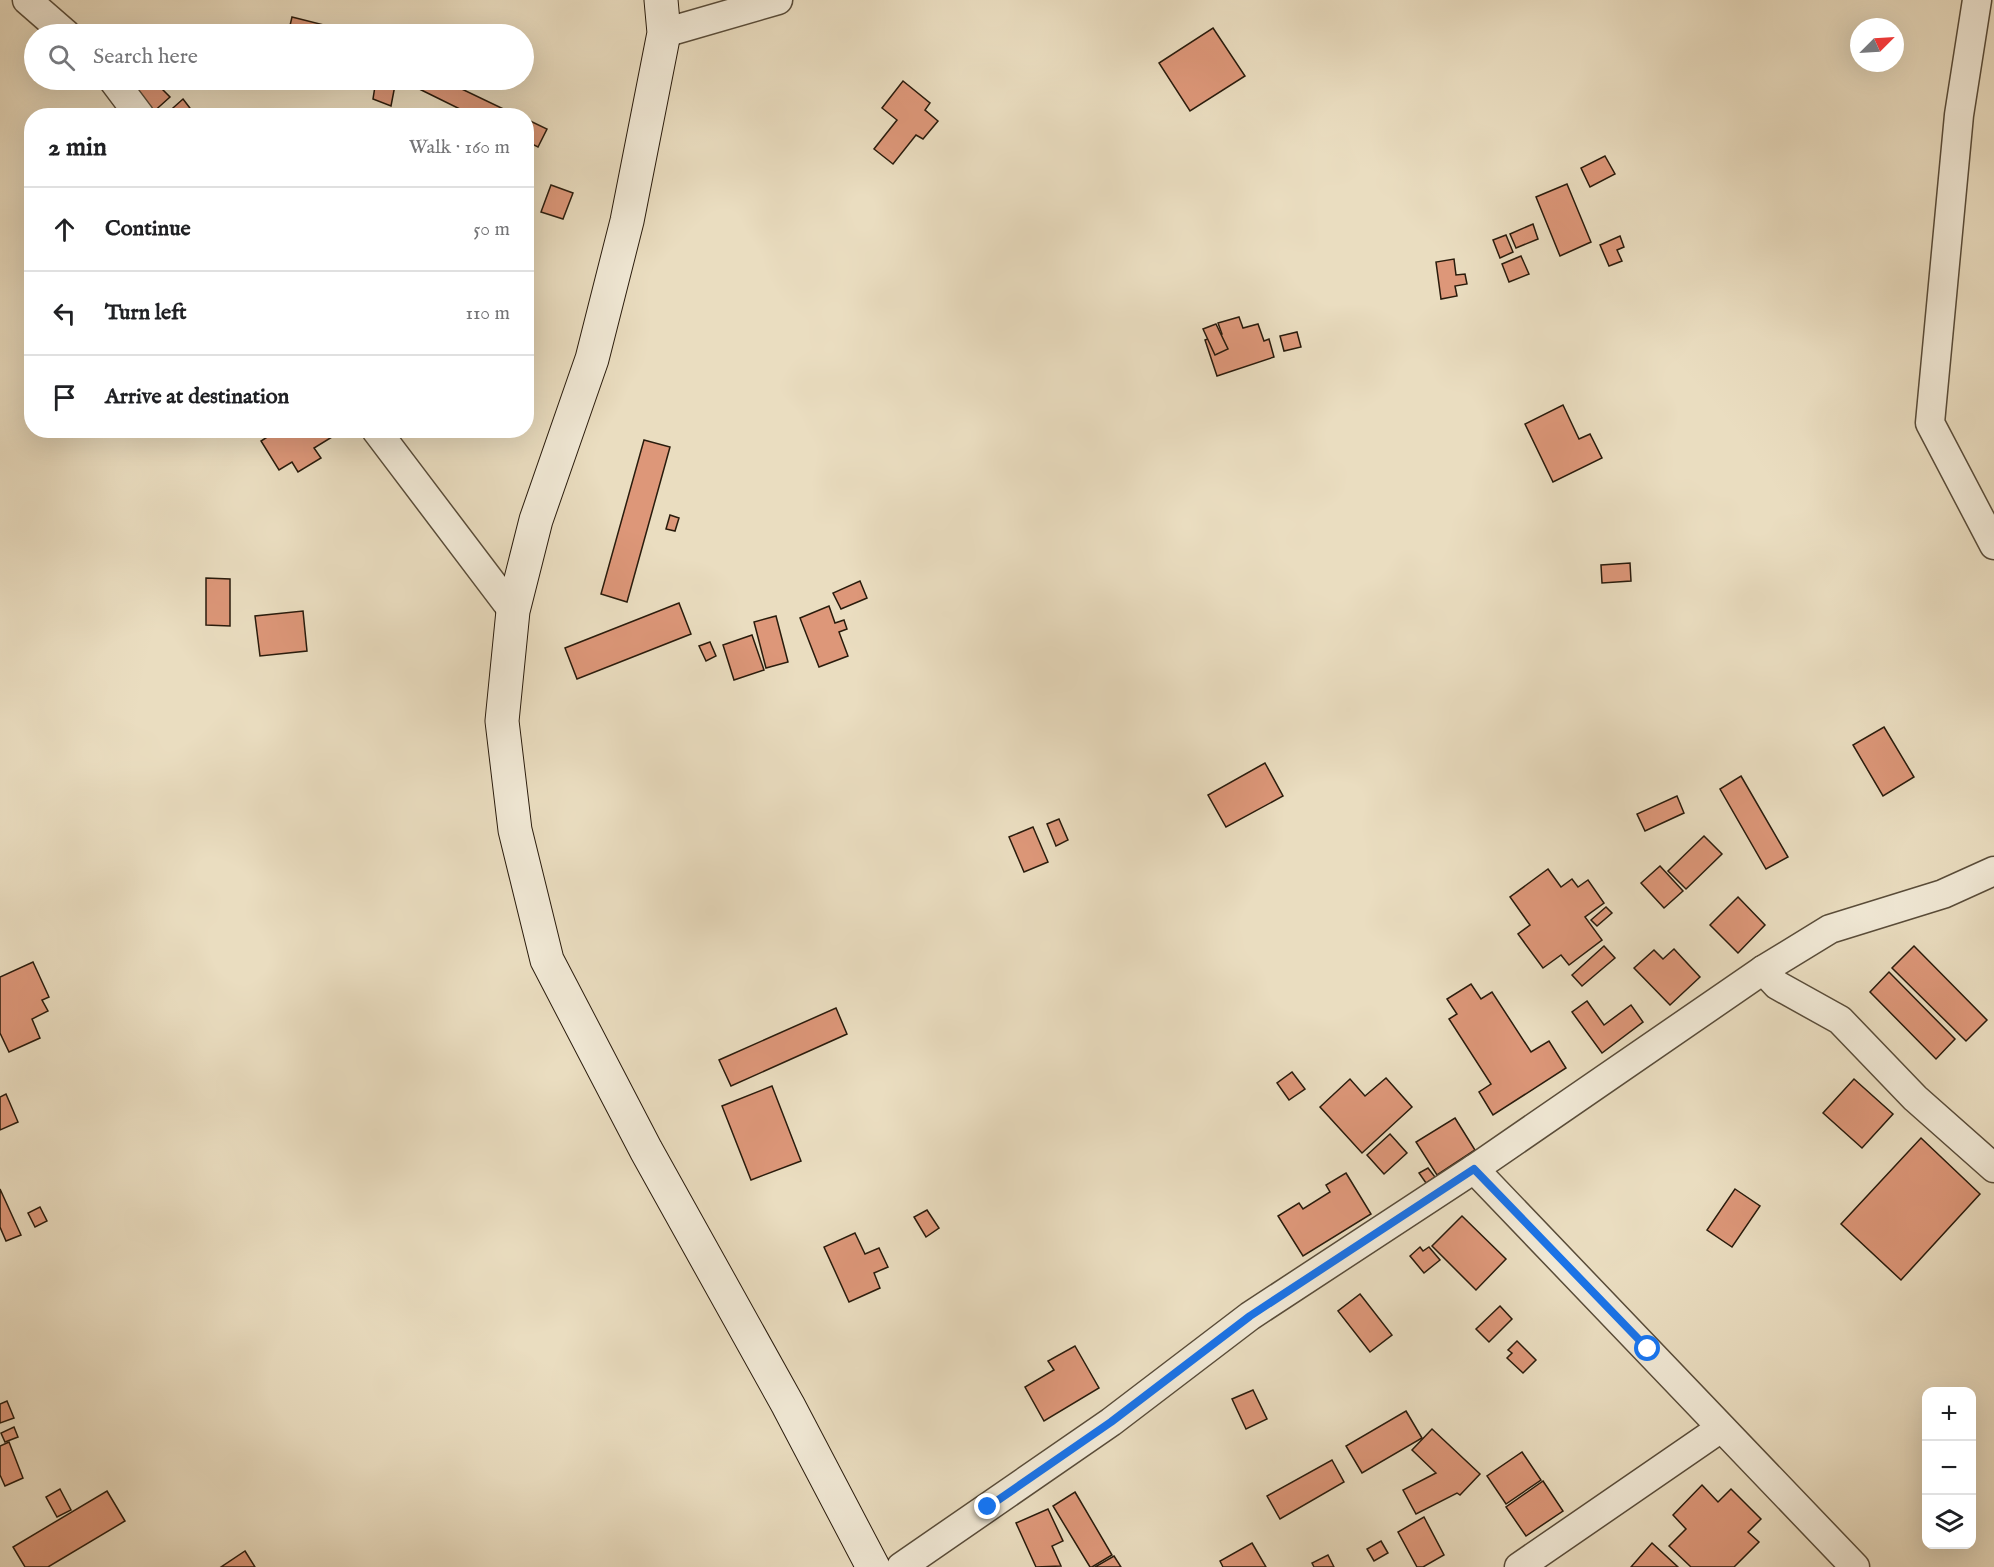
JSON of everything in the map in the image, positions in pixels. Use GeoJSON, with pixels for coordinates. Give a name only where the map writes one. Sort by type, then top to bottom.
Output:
{"type":"FeatureCollection","features":[{"type":"Feature","properties":{"kind":"street"},"geometry":{"type":"LineString","coordinates":[[27,0],[55,24]]}},
{"type":"Feature","properties":{"kind":"street"},"geometry":{"type":"LineString","coordinates":[[662,0],[664,33],[627,221],[592,359],[536,520],[513,611],[501,721],[515,830],[547,960],[646,1150],[788,1405],[873,1567]]}},
{"type":"Feature","properties":{"kind":"street"},"geometry":{"type":"LineString","coordinates":[[664,33],[778,0]]}},
{"type":"Feature","properties":{"kind":"street"},"geometry":{"type":"LineString","coordinates":[[1977,0],[1959,115],[1929,423],[1994,545]]}},
{"type":"Feature","properties":{"kind":"street"},"geometry":{"type":"LineString","coordinates":[[120,90],[134,108]]}},
{"type":"Feature","properties":{"kind":"street"},"geometry":{"type":"LineString","coordinates":[[382,438],[513,611]]}},
{"type":"Feature","properties":{"kind":"street"},"geometry":{"type":"LineString","coordinates":[[902,1567],[1111,1422],[1250,1316],[1474,1169],[1763,970],[1830,929],[1944,894],[1994,871]]}},
{"type":"Feature","properties":{"kind":"street"},"geometry":{"type":"LineString","coordinates":[[1763,970],[1777,984],[1840,1020],[1915,1098],[1994,1168]]}},
{"type":"Feature","properties":{"kind":"street"},"geometry":{"type":"LineString","coordinates":[[1474,1169],[1855,1567]]}},
{"type":"Feature","properties":{"kind":"street"},"geometry":{"type":"LineString","coordinates":[[1519,1567],[1721,1428]]}},
{"type":"Feature","properties":{"kind":"building"},"geometry":{"type":"Polygon","coordinates":[[[292,17],[320,24],[290,24],[292,17]]]}},
{"type":"Feature","properties":{"kind":"building"},"geometry":{"type":"Polygon","coordinates":[[[1213,28],[1245,76],[1190,111],[1159,63],[1213,28]]]}},
{"type":"Feature","properties":{"kind":"building"},"geometry":{"type":"Polygon","coordinates":[[[903,81],[930,103],[925,110],[938,121],[923,139],[916,135],[893,164],[874,149],[897,120],[882,108],[903,81]]]}},
{"type":"Feature","properties":{"kind":"building"},"geometry":{"type":"Polygon","coordinates":[[[131,90],[163,90],[170,97],[158,108],[145,108],[131,90]]]}},
{"type":"Feature","properties":{"kind":"building"},"geometry":{"type":"Polygon","coordinates":[[[374,90],[394,90],[391,106],[373,99],[374,90]]]}},
{"type":"Feature","properties":{"kind":"building"},"geometry":{"type":"Polygon","coordinates":[[[421,90],[464,90],[501,108],[458,108],[421,90]]]}},
{"type":"Feature","properties":{"kind":"building"},"geometry":{"type":"Polygon","coordinates":[[[183,99],[190,108],[173,108],[183,99]]]}},
{"type":"Feature","properties":{"kind":"building"},"geometry":{"type":"Polygon","coordinates":[[[534,123],[547,129],[538,147],[534,145],[534,123]]]}},
{"type":"Feature","properties":{"kind":"building"},"geometry":{"type":"Polygon","coordinates":[[[1605,156],[1615,174],[1590,187],[1581,168],[1605,156]]]}},
{"type":"Feature","properties":{"kind":"building"},"geometry":{"type":"Polygon","coordinates":[[[1567,184],[1591,242],[1560,256],[1536,197],[1567,184]]]}},
{"type":"Feature","properties":{"kind":"building"},"geometry":{"type":"Polygon","coordinates":[[[551,185],[573,193],[563,219],[541,212],[551,185]]]}},
{"type":"Feature","properties":{"kind":"building"},"geometry":{"type":"Polygon","coordinates":[[[1533,224],[1538,239],[1516,248],[1510,234],[1533,224]]]}},
{"type":"Feature","properties":{"kind":"building"},"geometry":{"type":"Polygon","coordinates":[[[1506,235],[1513,252],[1500,258],[1493,240],[1506,235]]]}},
{"type":"Feature","properties":{"kind":"building"},"geometry":{"type":"Polygon","coordinates":[[[1620,236],[1624,247],[1617,250],[1622,261],[1609,266],[1600,245],[1620,236]]]}},
{"type":"Feature","properties":{"kind":"building"},"geometry":{"type":"Polygon","coordinates":[[[1521,256],[1529,274],[1509,282],[1502,264],[1521,256]]]}},
{"type":"Feature","properties":{"kind":"building"},"geometry":{"type":"Polygon","coordinates":[[[1454,259],[1456,275],[1465,274],[1467,284],[1455,286],[1457,296],[1441,299],[1436,262],[1454,259]]]}},
{"type":"Feature","properties":{"kind":"building"},"geometry":{"type":"Polygon","coordinates":[[[1239,317],[1243,328],[1258,324],[1264,341],[1269,339],[1274,357],[1217,376],[1205,340],[1222,334],[1218,323],[1239,317]]]}},
{"type":"Feature","properties":{"kind":"building"},"geometry":{"type":"Polygon","coordinates":[[[1216,324],[1228,349],[1215,355],[1203,329],[1216,324]]]}},
{"type":"Feature","properties":{"kind":"building"},"geometry":{"type":"Polygon","coordinates":[[[1297,332],[1301,347],[1284,351],[1280,336],[1297,332]]]}},
{"type":"Feature","properties":{"kind":"building"},"geometry":{"type":"Polygon","coordinates":[[[1563,405],[1579,439],[1590,434],[1602,458],[1553,482],[1525,424],[1563,405]]]}},
{"type":"Feature","properties":{"kind":"building"},"geometry":{"type":"Polygon","coordinates":[[[266,438],[330,438],[314,448],[321,458],[298,472],[292,462],[279,470],[261,441],[266,438]]]}},
{"type":"Feature","properties":{"kind":"building"},"geometry":{"type":"Polygon","coordinates":[[[644,440],[670,447],[627,602],[601,594],[644,440]]]}},
{"type":"Feature","properties":{"kind":"building"},"geometry":{"type":"Polygon","coordinates":[[[670,515],[679,518],[675,531],[666,529],[670,515]]]}},
{"type":"Feature","properties":{"kind":"building"},"geometry":{"type":"Polygon","coordinates":[[[1630,563],[1631,581],[1602,583],[1601,565],[1630,563]]]}},
{"type":"Feature","properties":{"kind":"building"},"geometry":{"type":"Polygon","coordinates":[[[206,578],[230,579],[230,626],[206,625],[206,578]]]}},
{"type":"Feature","properties":{"kind":"building"},"geometry":{"type":"Polygon","coordinates":[[[860,581],[867,598],[841,609],[833,593],[860,581]]]}},
{"type":"Feature","properties":{"kind":"building"},"geometry":{"type":"Polygon","coordinates":[[[679,603],[691,634],[577,679],[565,648],[679,603]]]}},
{"type":"Feature","properties":{"kind":"building"},"geometry":{"type":"Polygon","coordinates":[[[829,606],[835,623],[844,620],[847,629],[839,632],[848,656],[819,667],[800,618],[829,606]]]}},
{"type":"Feature","properties":{"kind":"building"},"geometry":{"type":"Polygon","coordinates":[[[303,611],[307,651],[260,656],[255,616],[303,611]]]}},
{"type":"Feature","properties":{"kind":"building"},"geometry":{"type":"Polygon","coordinates":[[[776,616],[788,662],[766,668],[754,622],[776,616]]]}},
{"type":"Feature","properties":{"kind":"building"},"geometry":{"type":"Polygon","coordinates":[[[752,635],[764,670],[734,680],[723,645],[752,635]]]}},
{"type":"Feature","properties":{"kind":"building"},"geometry":{"type":"Polygon","coordinates":[[[710,642],[716,656],[706,661],[699,646],[710,642]]]}},
{"type":"Feature","properties":{"kind":"building"},"geometry":{"type":"Polygon","coordinates":[[[1884,727],[1914,777],[1883,796],[1853,745],[1884,727]]]}},
{"type":"Feature","properties":{"kind":"building"},"geometry":{"type":"Polygon","coordinates":[[[1265,763],[1283,796],[1226,827],[1208,795],[1265,763]]]}},
{"type":"Feature","properties":{"kind":"building"},"geometry":{"type":"Polygon","coordinates":[[[1741,776],[1788,857],[1766,869],[1720,789],[1741,776]]]}},
{"type":"Feature","properties":{"kind":"building"},"geometry":{"type":"Polygon","coordinates":[[[1677,796],[1684,813],[1645,831],[1637,814],[1677,796]]]}},
{"type":"Feature","properties":{"kind":"building"},"geometry":{"type":"Polygon","coordinates":[[[1059,819],[1068,840],[1056,846],[1047,824],[1059,819]]]}},
{"type":"Feature","properties":{"kind":"building"},"geometry":{"type":"Polygon","coordinates":[[[1033,827],[1048,862],[1024,872],[1009,837],[1033,827]]]}},
{"type":"Feature","properties":{"kind":"building"},"geometry":{"type":"Polygon","coordinates":[[[1704,836],[1722,854],[1686,889],[1668,871],[1704,836]]]}},
{"type":"Feature","properties":{"kind":"building"},"geometry":{"type":"Polygon","coordinates":[[[1660,866],[1683,891],[1664,908],[1641,883],[1660,866]]]}},
{"type":"Feature","properties":{"kind":"building"},"geometry":{"type":"Polygon","coordinates":[[[1548,869],[1561,887],[1572,879],[1578,887],[1588,880],[1604,903],[1585,917],[1602,940],[1569,965],[1561,955],[1543,968],[1518,934],[1530,925],[1510,897],[1548,869]]]}},
{"type":"Feature","properties":{"kind":"building"},"geometry":{"type":"Polygon","coordinates":[[[1738,897],[1765,925],[1738,953],[1710,925],[1738,897]]]}},
{"type":"Feature","properties":{"kind":"building"},"geometry":{"type":"Polygon","coordinates":[[[1606,907],[1612,913],[1597,926],[1591,920],[1606,907]]]}},
{"type":"Feature","properties":{"kind":"building"},"geometry":{"type":"Polygon","coordinates":[[[1604,946],[1615,958],[1582,986],[1572,975],[1604,946]]]}},
{"type":"Feature","properties":{"kind":"building"},"geometry":{"type":"Polygon","coordinates":[[[1914,946],[1987,1020],[1966,1041],[1892,968],[1914,946]]]}},
{"type":"Feature","properties":{"kind":"building"},"geometry":{"type":"Polygon","coordinates":[[[1674,949],[1700,977],[1670,1005],[1634,968],[1654,950],[1663,959],[1674,949]]]}},
{"type":"Feature","properties":{"kind":"building"},"geometry":{"type":"Polygon","coordinates":[[[33,962],[49,997],[42,1000],[48,1011],[32,1019],[40,1038],[9,1052],[0,1033],[0,977],[33,962]]]}},
{"type":"Feature","properties":{"kind":"building"},"geometry":{"type":"Polygon","coordinates":[[[1889,972],[1955,1039],[1936,1059],[1870,992],[1889,972]]]}},
{"type":"Feature","properties":{"kind":"building"},"geometry":{"type":"Polygon","coordinates":[[[1471,984],[1481,999],[1492,992],[1531,1052],[1549,1041],[1566,1068],[1493,1115],[1479,1092],[1491,1084],[1449,1019],[1457,1014],[1447,999],[1471,984]]]}},
{"type":"Feature","properties":{"kind":"building"},"geometry":{"type":"Polygon","coordinates":[[[1587,1001],[1604,1025],[1631,1005],[1643,1022],[1602,1053],[1572,1012],[1587,1001]]]}},
{"type":"Feature","properties":{"kind":"building"},"geometry":{"type":"Polygon","coordinates":[[[836,1008],[847,1034],[731,1086],[719,1060],[836,1008]]]}},
{"type":"Feature","properties":{"kind":"building"},"geometry":{"type":"Polygon","coordinates":[[[1292,1072],[1305,1089],[1289,1100],[1277,1083],[1292,1072]]]}},
{"type":"Feature","properties":{"kind":"building"},"geometry":{"type":"Polygon","coordinates":[[[1386,1078],[1412,1107],[1362,1153],[1320,1107],[1350,1079],[1365,1096],[1386,1078]]]}},
{"type":"Feature","properties":{"kind":"building"},"geometry":{"type":"Polygon","coordinates":[[[1854,1079],[1893,1114],[1862,1148],[1823,1113],[1854,1079]]]}},
{"type":"Feature","properties":{"kind":"building"},"geometry":{"type":"Polygon","coordinates":[[[772,1086],[801,1161],[751,1180],[722,1106],[772,1086]]]}},
{"type":"Feature","properties":{"kind":"building"},"geometry":{"type":"Polygon","coordinates":[[[6,1094],[18,1122],[0,1130],[0,1097],[6,1094]]]}},
{"type":"Feature","properties":{"kind":"building"},"geometry":{"type":"Polygon","coordinates":[[[1455,1118],[1475,1150],[1437,1175],[1416,1142],[1455,1118]]]}},
{"type":"Feature","properties":{"kind":"building"},"geometry":{"type":"Polygon","coordinates":[[[1390,1134],[1407,1153],[1384,1174],[1367,1155],[1390,1134]]]}},
{"type":"Feature","properties":{"kind":"building"},"geometry":{"type":"Polygon","coordinates":[[[1921,1138],[1980,1194],[1901,1280],[1841,1224],[1921,1138]]]}},
{"type":"Feature","properties":{"kind":"building"},"geometry":{"type":"Polygon","coordinates":[[[1428,1168],[1435,1177],[1426,1183],[1419,1173],[1428,1168]]]}},
{"type":"Feature","properties":{"kind":"building"},"geometry":{"type":"Polygon","coordinates":[[[1346,1173],[1371,1214],[1303,1256],[1278,1216],[1299,1203],[1303,1209],[1330,1192],[1326,1185],[1346,1173]]]}},
{"type":"Feature","properties":{"kind":"building"},"geometry":{"type":"Polygon","coordinates":[[[0,1189],[21,1235],[6,1241],[0,1227],[0,1189]]]}},
{"type":"Feature","properties":{"kind":"building"},"geometry":{"type":"Polygon","coordinates":[[[1735,1189],[1760,1206],[1732,1247],[1707,1230],[1735,1189]]]}},
{"type":"Feature","properties":{"kind":"building"},"geometry":{"type":"Polygon","coordinates":[[[40,1207],[47,1221],[35,1227],[28,1213],[40,1207]]]}},
{"type":"Feature","properties":{"kind":"building"},"geometry":{"type":"Polygon","coordinates":[[[927,1210],[939,1228],[926,1237],[914,1217],[927,1210]]]}},
{"type":"Feature","properties":{"kind":"building"},"geometry":{"type":"Polygon","coordinates":[[[1462,1216],[1506,1259],[1476,1290],[1432,1246],[1462,1216]]]}},
{"type":"Feature","properties":{"kind":"building"},"geometry":{"type":"Polygon","coordinates":[[[855,1233],[865,1254],[879,1248],[888,1267],[874,1273],[880,1288],[849,1302],[824,1247],[855,1233]]]}},
{"type":"Feature","properties":{"kind":"building"},"geometry":{"type":"Polygon","coordinates":[[[1420,1247],[1423,1251],[1429,1247],[1440,1260],[1424,1273],[1410,1256],[1420,1247]]]}},
{"type":"Feature","properties":{"kind":"building"},"geometry":{"type":"Polygon","coordinates":[[[1360,1294],[1392,1335],[1370,1352],[1338,1311],[1360,1294]]]}},
{"type":"Feature","properties":{"kind":"building"},"geometry":{"type":"Polygon","coordinates":[[[1500,1306],[1512,1319],[1489,1342],[1476,1329],[1500,1306]]]}},
{"type":"Feature","properties":{"kind":"building"},"geometry":{"type":"Polygon","coordinates":[[[1517,1341],[1536,1360],[1523,1373],[1507,1358],[1512,1353],[1508,1350],[1517,1341]]]}},
{"type":"Feature","properties":{"kind":"building"},"geometry":{"type":"Polygon","coordinates":[[[1075,1346],[1099,1388],[1044,1421],[1025,1387],[1054,1370],[1048,1361],[1075,1346]]]}},
{"type":"Feature","properties":{"kind":"building"},"geometry":{"type":"Polygon","coordinates":[[[1253,1390],[1267,1419],[1246,1429],[1232,1399],[1253,1390]]]}},
{"type":"Feature","properties":{"kind":"building"},"geometry":{"type":"Polygon","coordinates":[[[7,1401],[14,1418],[0,1423],[0,1404],[7,1401]]]}},
{"type":"Feature","properties":{"kind":"building"},"geometry":{"type":"Polygon","coordinates":[[[1406,1411],[1422,1438],[1362,1473],[1346,1446],[1406,1411]]]}},
{"type":"Feature","properties":{"kind":"building"},"geometry":{"type":"Polygon","coordinates":[[[14,1427],[18,1437],[5,1442],[1,1433],[14,1427]]]}},
{"type":"Feature","properties":{"kind":"building"},"geometry":{"type":"Polygon","coordinates":[[[1432,1429],[1480,1474],[1460,1495],[1457,1493],[1416,1514],[1403,1490],[1436,1473],[1412,1450],[1432,1429]]]}},
{"type":"Feature","properties":{"kind":"building"},"geometry":{"type":"Polygon","coordinates":[[[9,1442],[23,1478],[5,1486],[0,1475],[0,1446],[9,1442]]]}},
{"type":"Feature","properties":{"kind":"building"},"geometry":{"type":"Polygon","coordinates":[[[1522,1452],[1541,1480],[1506,1504],[1487,1476],[1522,1452]]]}},
{"type":"Feature","properties":{"kind":"building"},"geometry":{"type":"Polygon","coordinates":[[[1332,1460],[1344,1482],[1280,1519],[1267,1496],[1332,1460]]]}},
{"type":"Feature","properties":{"kind":"building"},"geometry":{"type":"Polygon","coordinates":[[[1543,1481],[1563,1511],[1526,1536],[1506,1507],[1543,1481]]]}},
{"type":"Feature","properties":{"kind":"building"},"geometry":{"type":"Polygon","coordinates":[[[1702,1485],[1718,1502],[1731,1489],[1761,1519],[1748,1532],[1759,1542],[1734,1567],[1691,1567],[1669,1546],[1686,1529],[1673,1515],[1702,1485]]]}},
{"type":"Feature","properties":{"kind":"building"},"geometry":{"type":"Polygon","coordinates":[[[60,1489],[71,1510],[57,1517],[46,1497],[60,1489]]]}},
{"type":"Feature","properties":{"kind":"building"},"geometry":{"type":"Polygon","coordinates":[[[107,1491],[125,1521],[48,1567],[25,1567],[13,1547],[107,1491]]]}},
{"type":"Feature","properties":{"kind":"building"},"geometry":{"type":"Polygon","coordinates":[[[1075,1492],[1112,1555],[1092,1567],[1053,1506],[1075,1492]]]}},
{"type":"Feature","properties":{"kind":"building"},"geometry":{"type":"Polygon","coordinates":[[[1048,1509],[1063,1541],[1052,1546],[1061,1566],[1036,1567],[1016,1523],[1048,1509]]]}},
{"type":"Feature","properties":{"kind":"building"},"geometry":{"type":"Polygon","coordinates":[[[1424,1517],[1444,1555],[1423,1567],[1417,1567],[1398,1532],[1424,1517]]]}},
{"type":"Feature","properties":{"kind":"building"},"geometry":{"type":"Polygon","coordinates":[[[1381,1541],[1388,1553],[1374,1561],[1367,1549],[1381,1541]]]}},
{"type":"Feature","properties":{"kind":"building"},"geometry":{"type":"Polygon","coordinates":[[[1252,1543],[1266,1567],[1223,1567],[1220,1561],[1252,1543]]]}},
{"type":"Feature","properties":{"kind":"building"},"geometry":{"type":"Polygon","coordinates":[[[1652,1543],[1678,1567],[1631,1567],[1652,1543]]]}},
{"type":"Feature","properties":{"kind":"building"},"geometry":{"type":"Polygon","coordinates":[[[245,1551],[255,1567],[221,1567],[245,1551]]]}},
{"type":"Feature","properties":{"kind":"building"},"geometry":{"type":"Polygon","coordinates":[[[1328,1555],[1334,1567],[1314,1567],[1312,1563],[1328,1555]]]}},
{"type":"Feature","properties":{"kind":"building"},"geometry":{"type":"Polygon","coordinates":[[[1114,1556],[1121,1567],[1095,1567],[1114,1556]]]}},
{"type":"Feature","properties":{"kind":"route"},"geometry":{"type":"LineString","coordinates":[[988,1507],[1111,1422],[1250,1316],[1474,1169],[1648,1349]]}}]}
